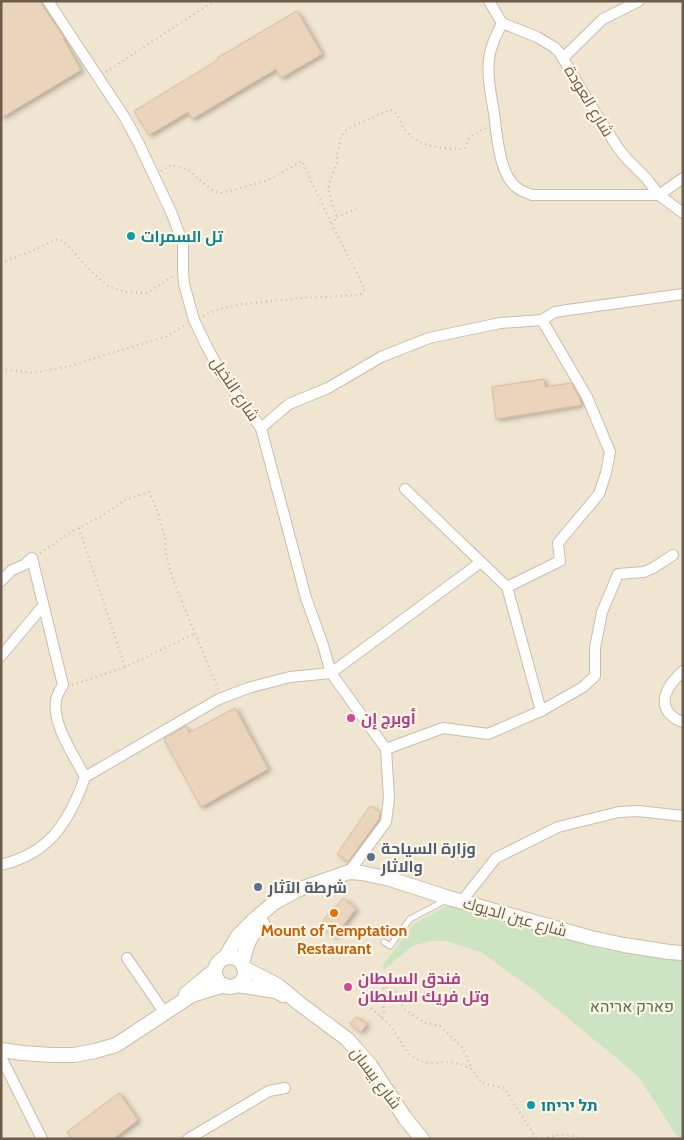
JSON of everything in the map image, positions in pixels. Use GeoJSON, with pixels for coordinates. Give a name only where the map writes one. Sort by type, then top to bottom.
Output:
{"type":"FeatureCollection","features":[{"type":"Feature","properties":{"kind":"main road"},"geometry":{"type":"LineString","coordinates":[[225,958],[238,936],[275,902],[297,890],[349,872]]}},
{"type":"Feature","properties":{"kind":"main road","name":"شارع عين الديوك"},"geometry":{"type":"LineString","coordinates":[[349,872],[390,879],[455,900],[609,942],[683,953]]}},
{"type":"Feature","properties":{"kind":"main road"},"geometry":{"type":"LineString","coordinates":[[1,1050],[51,1055],[74,1055],[95,1051],[116,1045],[192,995],[231,985],[243,978],[247,943],[255,930],[297,890]]}},
{"type":"Feature","properties":{"kind":"main road"},"geometry":{"type":"LineString","coordinates":[[164,1012],[216,970],[220,961],[225,958],[234,958],[243,966]]}},
{"type":"Feature","properties":{"kind":"main road","name":"شارع بيسان"},"geometry":{"type":"LineString","coordinates":[[243,966],[277,984],[300,1004],[347,1039],[370,1065],[422,1139]]}},
{"type":"Feature","properties":{"kind":"main road"},"geometry":{"type":"LineString","coordinates":[[216,970],[217,979],[231,985]]}},
{"type":"Feature","properties":{"kind":"main road","name":"شارع بيسان"},"geometry":{"type":"LineString","coordinates":[[231,985],[276,991],[300,1004]]}},
{"type":"Feature","properties":{"kind":"street","name":"شارع النخيل"},"geometry":{"type":"LineString","coordinates":[[48,1],[138,142],[172,214],[183,244],[184,284],[194,320],[222,373],[261,428],[289,404],[328,388],[381,357],[429,338],[500,323],[542,320],[555,312],[683,294]]}},
{"type":"Feature","properties":{"kind":"street"},"geometry":{"type":"LineString","coordinates":[[489,1],[502,23],[489,56],[489,78],[495,127],[505,172],[514,186],[521,192],[532,195],[659,195],[683,178]]}},
{"type":"Feature","properties":{"kind":"street"},"geometry":{"type":"LineString","coordinates":[[563,58],[603,19],[639,1]]}},
{"type":"Feature","properties":{"kind":"street","name":"شارع العودة"},"geometry":{"type":"LineString","coordinates":[[502,23],[526,32],[554,47],[559,52],[618,148],[659,195],[683,214]]}},
{"type":"Feature","properties":{"kind":"street"},"geometry":{"type":"LineString","coordinates":[[507,588],[560,561],[558,543],[599,494],[610,452],[587,397],[542,320]]}},
{"type":"Feature","properties":{"kind":"street"},"geometry":{"type":"LineString","coordinates":[[261,428],[306,598],[331,673],[386,749],[389,798],[386,822],[349,872]]}},
{"type":"Feature","properties":{"kind":"street"},"geometry":{"type":"LineString","coordinates":[[404,489],[507,588],[541,711]]}},
{"type":"Feature","properties":{"kind":"street"},"geometry":{"type":"LineString","coordinates":[[386,749],[443,728],[488,734],[541,711],[584,687],[595,676],[595,648],[602,612],[618,574],[644,572],[673,555]]}},
{"type":"Feature","properties":{"kind":"street"},"geometry":{"type":"LineString","coordinates":[[1,581],[12,570],[24,565],[32,558],[62,685],[56,698],[59,724],[85,777]]}},
{"type":"Feature","properties":{"kind":"street"},"geometry":{"type":"LineString","coordinates":[[1,865],[35,851],[56,833],[80,792],[85,777],[222,698],[248,688],[290,677],[331,673],[481,562]]}},
{"type":"Feature","properties":{"kind":"street"},"geometry":{"type":"LineString","coordinates":[[1,656],[44,606]]}},
{"type":"Feature","properties":{"kind":"street"},"geometry":{"type":"LineString","coordinates":[[683,671],[672,680],[666,691],[664,701],[666,709],[672,716],[683,722]]}},
{"type":"Feature","properties":{"kind":"street"},"geometry":{"type":"LineString","coordinates":[[455,900],[496,858],[558,827],[619,812],[638,811],[683,816]]}},
{"type":"Feature","properties":{"kind":"street"},"geometry":{"type":"LineString","coordinates":[[127,958],[164,1012]]}},
{"type":"Feature","properties":{"kind":"street"},"geometry":{"type":"LineString","coordinates":[[1,1057],[42,1139]]}},
{"type":"Feature","properties":{"kind":"street"},"geometry":{"type":"LineString","coordinates":[[188,1139],[269,1090],[285,1088]]}},
{"type":"Feature","properties":{"kind":"lane"},"geometry":{"type":"LineString","coordinates":[[384,942],[390,946],[410,919],[455,900]]}},
{"type":"Feature","properties":{"kind":"path"},"geometry":{"type":"LineString","coordinates":[[98,78],[214,1]]}},
{"type":"Feature","properties":{"kind":"path"},"geometry":{"type":"LineString","coordinates":[[337,217],[328,190],[341,137],[347,128],[392,110],[396,113],[406,132],[429,146],[445,150],[464,149],[471,136],[488,128],[495,127]]}},
{"type":"Feature","properties":{"kind":"path"},"geometry":{"type":"LineString","coordinates":[[1,369],[33,373],[70,366],[167,336],[216,310],[244,304],[301,298],[360,295],[364,290],[302,161],[268,180],[223,194],[210,190],[185,169],[171,165],[154,175]]}},
{"type":"Feature","properties":{"kind":"path"},"geometry":{"type":"LineString","coordinates":[[332,225],[337,217],[356,209]]}},
{"type":"Feature","properties":{"kind":"path"},"geometry":{"type":"LineString","coordinates":[[1,263],[58,239],[64,242],[108,287],[126,292],[147,292],[183,270]]}},
{"type":"Feature","properties":{"kind":"path"},"geometry":{"type":"LineString","coordinates":[[32,558],[125,500],[149,492],[157,510],[165,538],[166,554],[173,580],[222,698]]}},
{"type":"Feature","properties":{"kind":"path"},"geometry":{"type":"LineString","coordinates":[[79,528],[125,667]]}},
{"type":"Feature","properties":{"kind":"path"},"geometry":{"type":"LineString","coordinates":[[60,689],[125,667],[195,634]]}},
{"type":"Feature","properties":{"kind":"path"},"geometry":{"type":"LineString","coordinates":[[380,1017],[384,1012],[381,992],[385,986],[395,991],[404,1009],[425,1023],[440,1026],[446,1031],[462,1047],[473,1070],[482,1083],[504,1088],[537,1139]]}},
{"type":"Feature","properties":{"kind":"path"},"geometry":{"type":"LineString","coordinates":[[367,1005],[388,1024],[409,1054],[420,1061],[461,1064],[473,1070]]}},
{"type":"Feature","properties":{"kind":"path"},"geometry":{"type":"LineString","coordinates":[[543,1139],[560,1134],[577,1136],[580,1139]]}},
{"type":"Feature","properties":{"kind":"shaded area"},"geometry":{"type":"Polygon","coordinates":[[[1,1],[683,1],[683,1139],[1,1139],[1,1]]]}},
{"type":"Feature","properties":{"kind":"green space","name":"פארק אריהא"},"geometry":{"type":"Polygon","coordinates":[[[450,904],[600,949],[683,960],[683,1139],[679,1139],[638,1076],[539,994],[481,952],[446,941],[430,941],[412,946],[385,969],[382,966],[414,924],[450,904]]]}},
{"type":"Feature","properties":{"kind":"building"},"geometry":{"type":"Polygon","coordinates":[[[1,1],[41,1],[81,70],[1,118],[1,1]]]}},
{"type":"Feature","properties":{"kind":"building"},"geometry":{"type":"Polygon","coordinates":[[[297,11],[322,54],[281,78],[276,69],[192,119],[188,112],[149,135],[134,111],[218,60],[217,58],[297,11]]]}},
{"type":"Feature","properties":{"kind":"building"},"geometry":{"type":"Polygon","coordinates":[[[544,379],[545,387],[571,383],[580,399],[581,405],[496,419],[492,387],[544,379]]]}},
{"type":"Feature","properties":{"kind":"building"},"geometry":{"type":"Polygon","coordinates":[[[235,708],[268,769],[201,807],[164,739],[186,726],[189,733],[235,708]]]}},
{"type":"Feature","properties":{"kind":"building"},"geometry":{"type":"Polygon","coordinates":[[[370,806],[380,812],[379,819],[348,862],[337,854],[370,806]]]}},
{"type":"Feature","properties":{"kind":"building"},"geometry":{"type":"Polygon","coordinates":[[[343,898],[356,909],[334,937],[320,925],[333,907],[335,908],[343,898]]]}},
{"type":"Feature","properties":{"kind":"building"},"geometry":{"type":"Polygon","coordinates":[[[356,1017],[367,1024],[361,1032],[350,1024],[356,1017]]]}},
{"type":"Feature","properties":{"kind":"building"},"geometry":{"type":"Polygon","coordinates":[[[119,1093],[138,1120],[113,1139],[72,1139],[67,1132],[119,1093]]]}},
{"type":"Feature","properties":{"kind":"place","name":"تل السمرات"},"geometry":{"type":"Point","coordinates":[131,236]}},
{"type":"Feature","properties":{"kind":"place","name":"أوبرج إن"},"geometry":{"type":"Point","coordinates":[351,718]}},
{"type":"Feature","properties":{"kind":"place","name":"وزارة السياحة والاثار"},"geometry":{"type":"Point","coordinates":[371,857]}},
{"type":"Feature","properties":{"kind":"place","name":"شرطة الآثار"},"geometry":{"type":"Point","coordinates":[258,887]}},
{"type":"Feature","properties":{"kind":"place","name":"Mount of Temptation Restaurant"},"geometry":{"type":"Point","coordinates":[334,913]}},
{"type":"Feature","properties":{"kind":"place","name":"فندق السلطان وتل فريك السلطان"},"geometry":{"type":"Point","coordinates":[348,987]}},
{"type":"Feature","properties":{"kind":"place","name":"תל יריחו"},"geometry":{"type":"Point","coordinates":[531,1105]}}]}
